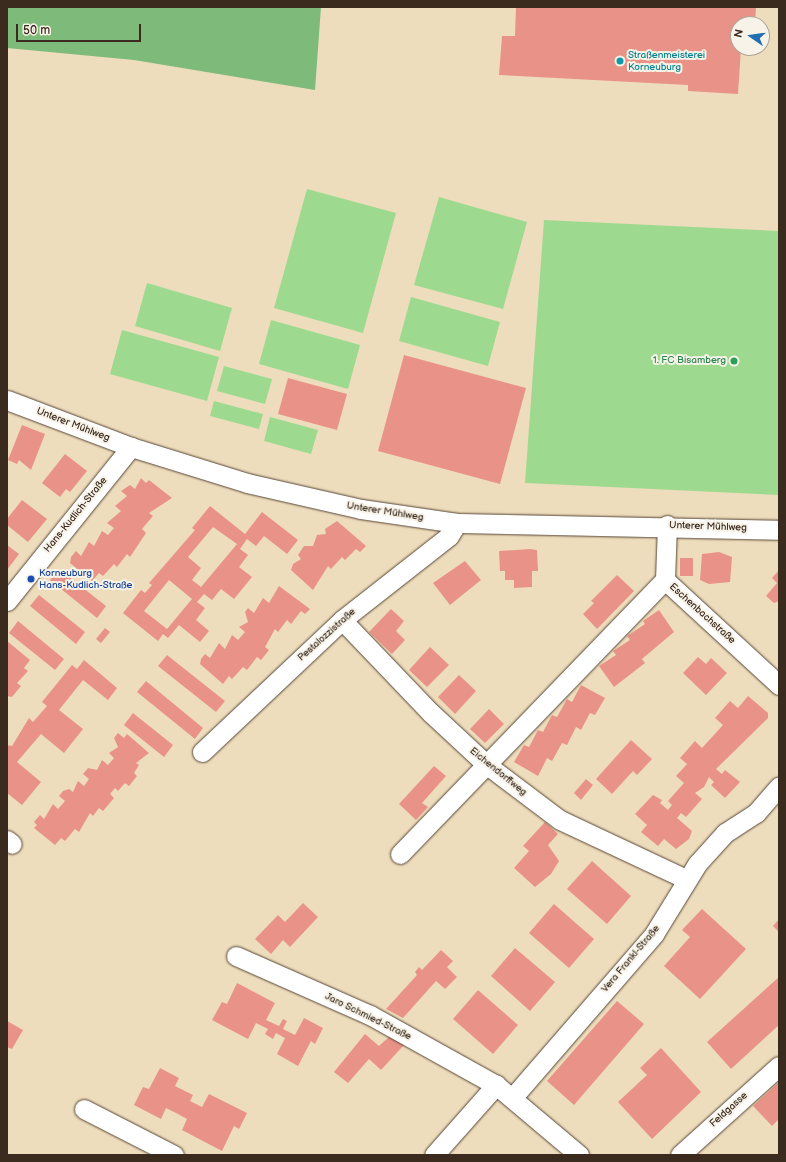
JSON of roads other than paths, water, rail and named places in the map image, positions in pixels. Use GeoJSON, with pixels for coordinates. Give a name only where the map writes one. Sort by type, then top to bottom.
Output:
{"type":"FeatureCollection","features":[{"type":"Feature","properties":{"kind":"street","name":"Unterer Mühlweg"},"geometry":{"type":"LineString","coordinates":[[7,400],[131,447],[247,483],[361,509],[457,523],[667,525],[779,530]]}},
{"type":"Feature","properties":{"kind":"street","name":"Hans-Kudlich-Straße"},"geometry":{"type":"LineString","coordinates":[[7,601],[131,447]]}},
{"type":"Feature","properties":{"kind":"street","name":"Pestalozzistraße"},"geometry":{"type":"LineString","coordinates":[[202,752],[342,620],[449,536],[457,523]]}},
{"type":"Feature","properties":{"kind":"street","name":"Eschenbachstraße"},"geometry":{"type":"LineString","coordinates":[[667,525],[665,580],[779,685]]}},
{"type":"Feature","properties":{"kind":"street"},"geometry":{"type":"LineString","coordinates":[[400,854],[665,580]]}},
{"type":"Feature","properties":{"kind":"street","name":"Eichendorffweg"},"geometry":{"type":"LineString","coordinates":[[342,620],[431,713],[487,765],[560,820],[686,879]]}},
{"type":"Feature","properties":{"kind":"street","name":"Vera Frankl-Straße"},"geometry":{"type":"LineString","coordinates":[[513,1097],[654,934],[686,879],[725,833],[756,813],[779,787]]}},
{"type":"Feature","properties":{"kind":"street","name":"Jaro Schmied-Straße"},"geometry":{"type":"LineString","coordinates":[[236,956],[370,1015],[496,1085],[513,1097],[579,1155]]}},
{"type":"Feature","properties":{"kind":"street","name":"Feldgasse"},"geometry":{"type":"LineString","coordinates":[[680,1155],[779,1066]]}},
{"type":"Feature","properties":{"kind":"street"},"geometry":{"type":"LineString","coordinates":[[434,1155],[496,1085]]}},
{"type":"Feature","properties":{"kind":"street"},"geometry":{"type":"LineString","coordinates":[[84,1109],[174,1155]]}},
{"type":"Feature","properties":{"kind":"place","name":"Straßenmeisterei Korneuburg"},"geometry":{"type":"Point","coordinates":[620,61]}},
{"type":"Feature","properties":{"kind":"place","name":"1. FC Bisamberg"},"geometry":{"type":"Point","coordinates":[734,361]}},
{"type":"Feature","properties":{"kind":"place","name":"Korneuburg Hans-Kudlich-Straße"},"geometry":{"type":"Point","coordinates":[31,579]}}]}
